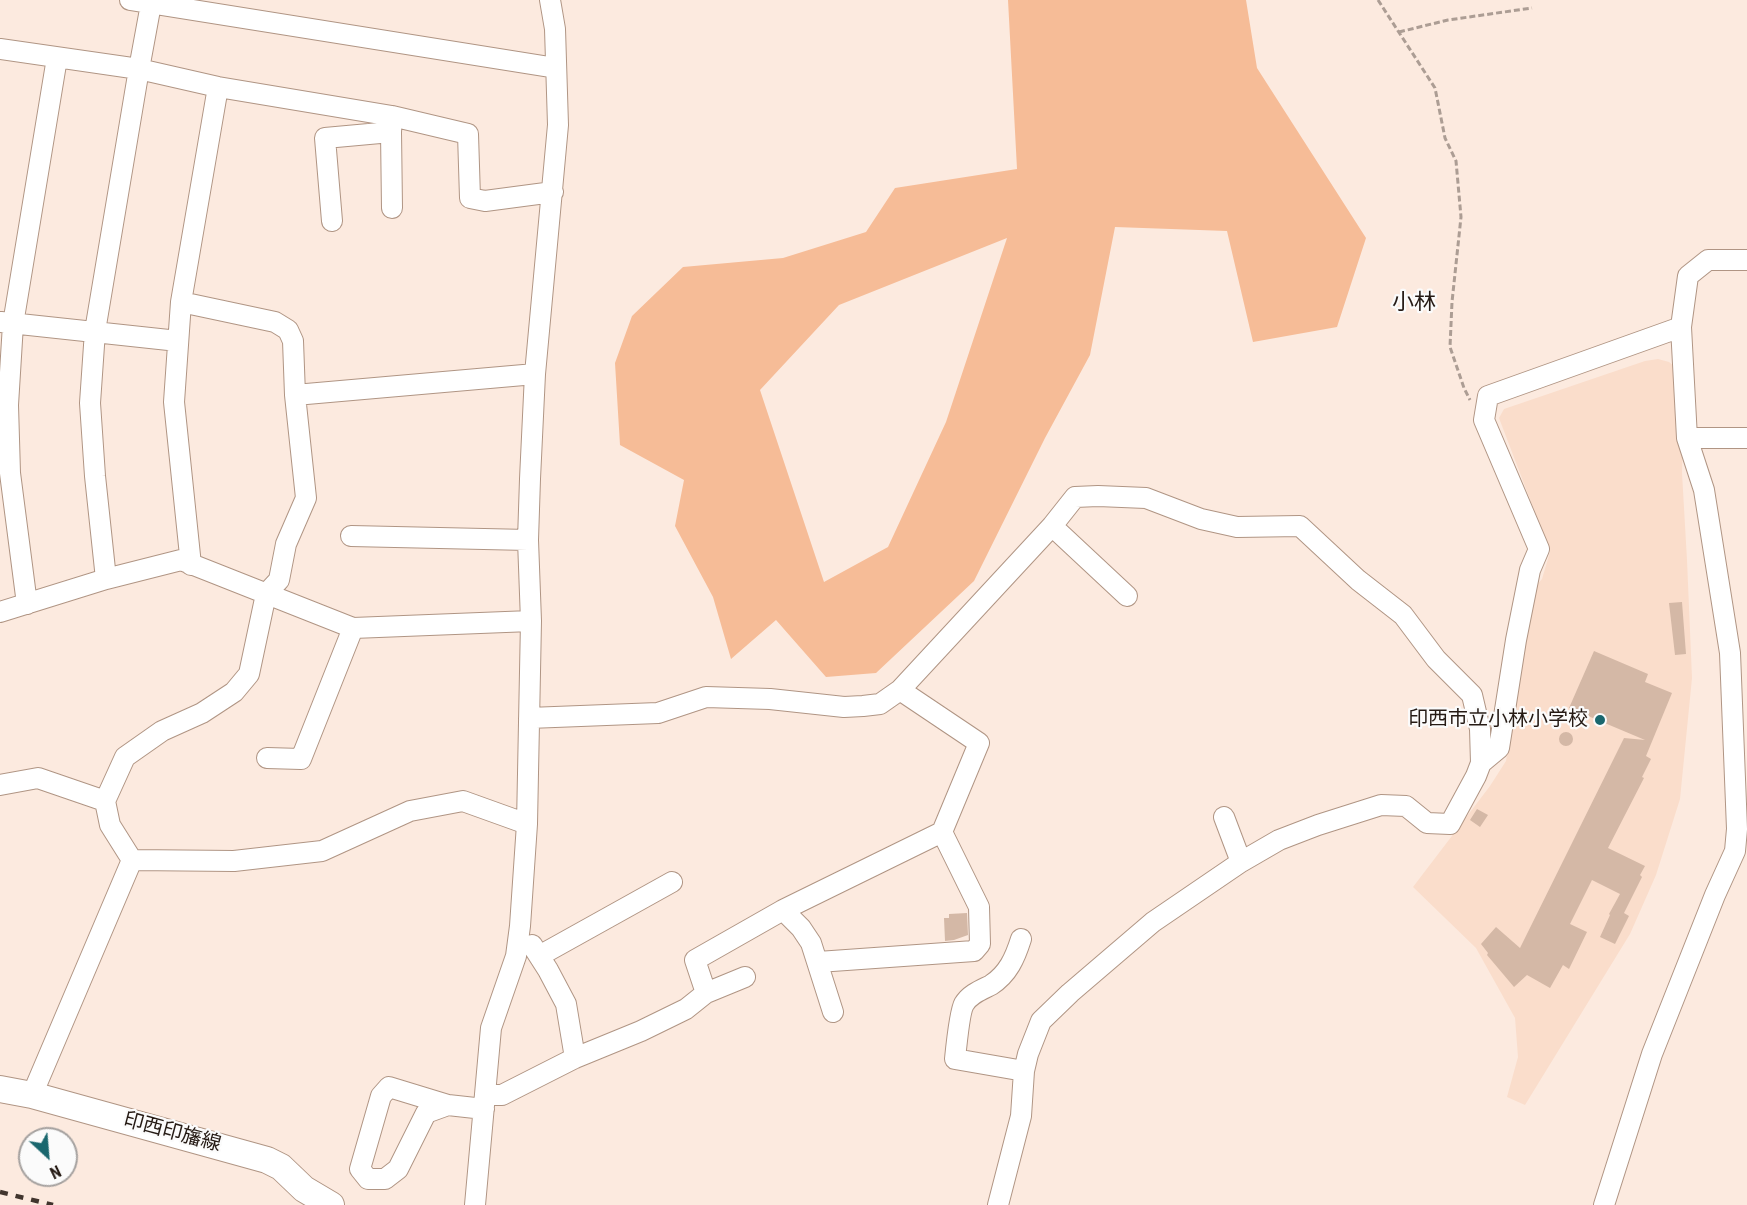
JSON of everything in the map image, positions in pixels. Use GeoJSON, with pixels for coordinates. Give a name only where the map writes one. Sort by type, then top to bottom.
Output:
{"type":"FeatureCollection","features":[{"type":"Feature","properties":{"kind":"main road","name":"印西印旛線"},"geometry":{"type":"LineString","coordinates":[[0,1089],[32,1095],[267,1160],[281,1167],[304,1189],[331,1205]]}},
{"type":"Feature","properties":{"kind":"street"},"geometry":{"type":"LineString","coordinates":[[130,0],[556,68]]}},
{"type":"Feature","properties":{"kind":"street"},"geometry":{"type":"LineString","coordinates":[[476,1205],[491,1028],[516,956],[520,926],[530,718],[531,621],[528,540],[535,374],[558,125],[555,29],[550,0]]}},
{"type":"Feature","properties":{"kind":"street"},"geometry":{"type":"LineString","coordinates":[[106,579],[90,403],[95,331],[151,4]]}},
{"type":"Feature","properties":{"kind":"street"},"geometry":{"type":"LineString","coordinates":[[0,49],[139,69],[392,124],[468,134],[470,198],[485,201],[553,192]]}},
{"type":"Feature","properties":{"kind":"street"},"geometry":{"type":"LineString","coordinates":[[27,604],[10,474],[7,323],[57,58]]}},
{"type":"Feature","properties":{"kind":"street"},"geometry":{"type":"LineString","coordinates":[[191,565],[174,402],[181,302],[218,87]]}},
{"type":"Feature","properties":{"kind":"street"},"geometry":{"type":"LineString","coordinates":[[392,124],[392,208]]}},
{"type":"Feature","properties":{"kind":"street"},"geometry":{"type":"LineString","coordinates":[[332,220],[325,138],[392,124]]}},
{"type":"Feature","properties":{"kind":"street"},"geometry":{"type":"LineString","coordinates":[[1604,1205],[1652,1054],[1715,895],[1735,851],[1737,829],[1730,653],[1704,490],[1687,438],[1681,327],[1688,276],[1708,260],[1747,260]]}},
{"type":"Feature","properties":{"kind":"street"},"geometry":{"type":"LineString","coordinates":[[132,860],[110,825],[105,801],[125,757],[162,731],[202,713],[226,698],[249,674],[266,594],[279,580],[286,544],[306,498],[295,395],[293,341],[288,330],[275,322],[181,302]]}},
{"type":"Feature","properties":{"kind":"street"},"geometry":{"type":"LineString","coordinates":[[7,323],[178,340]]}},
{"type":"Feature","properties":{"kind":"street"},"geometry":{"type":"LineString","coordinates":[[1481,763],[1499,748],[1530,570],[1539,549],[1484,420],[1488,396],[1681,327]]}},
{"type":"Feature","properties":{"kind":"street"},"geometry":{"type":"LineString","coordinates":[[295,395],[535,374]]}},
{"type":"Feature","properties":{"kind":"street"},"geometry":{"type":"LineString","coordinates":[[1687,438],[1747,438]]}},
{"type":"Feature","properties":{"kind":"street"},"geometry":{"type":"LineString","coordinates":[[530,718],[658,713],[706,697],[770,699],[844,707],[880,704],[900,690],[1052,526],[1075,497],[1146,498],[1201,519],[1237,527],[1300,526],[1358,580],[1403,615],[1436,659],[1472,695],[1480,729],[1481,763],[1450,824],[1427,823],[1406,806],[1381,805],[1318,825],[1279,840],[1241,862],[1153,922],[1041,1021],[1024,1071],[1022,1116],[998,1205]]}},
{"type":"Feature","properties":{"kind":"street"},"geometry":{"type":"LineString","coordinates":[[1052,526],[1127,596]]}},
{"type":"Feature","properties":{"kind":"street"},"geometry":{"type":"LineString","coordinates":[[351,536],[528,540]]}},
{"type":"Feature","properties":{"kind":"street"},"geometry":{"type":"LineString","coordinates":[[0,612],[106,579],[181,560],[353,628],[531,621]]}},
{"type":"Feature","properties":{"kind":"street"},"geometry":{"type":"LineString","coordinates":[[267,758],[301,759],[353,628]]}},
{"type":"Feature","properties":{"kind":"street"},"geometry":{"type":"LineString","coordinates":[[706,993],[695,960],[783,910],[942,832],[979,743],[900,690]]}},
{"type":"Feature","properties":{"kind":"street"},"geometry":{"type":"LineString","coordinates":[[0,785],[38,778],[105,801]]}},
{"type":"Feature","properties":{"kind":"street"},"geometry":{"type":"LineString","coordinates":[[132,860],[234,861],[322,851],[410,811],[463,801],[526,824]]}},
{"type":"Feature","properties":{"kind":"street"},"geometry":{"type":"LineString","coordinates":[[1224,817],[1241,862]]}},
{"type":"Feature","properties":{"kind":"street"},"geometry":{"type":"LineString","coordinates":[[818,962],[974,951],[980,944],[979,907],[942,832]]}},
{"type":"Feature","properties":{"kind":"street"},"geometry":{"type":"LineString","coordinates":[[32,1095],[132,860]]}},
{"type":"Feature","properties":{"kind":"street"},"geometry":{"type":"LineString","coordinates":[[539,956],[672,882]]}},
{"type":"Feature","properties":{"kind":"street"},"geometry":{"type":"LineString","coordinates":[[783,910],[811,943],[833,1012]]}},
{"type":"Feature","properties":{"kind":"street"},"geometry":{"type":"LineString","coordinates":[[520,926],[566,1004],[575,1058]]}},
{"type":"Feature","properties":{"kind":"street"},"geometry":{"type":"LineString","coordinates":[[1021,939],[1015,958],[1005,973],[972,995],[963,1005],[955,1059],[1024,1071]]}},
{"type":"Feature","properties":{"kind":"street"},"geometry":{"type":"LineString","coordinates":[[448,1105],[389,1088],[381,1096],[360,1169],[368,1179],[385,1179],[398,1169],[426,1113],[448,1105],[484,1102],[502,1095],[575,1058],[686,1009],[706,993],[745,977]]}},
{"type":"Feature","properties":{"kind":"path"},"geometry":{"type":"LineString","coordinates":[[1378,0],[1435,88],[1445,138],[1456,161],[1461,217],[1452,302],[1450,347],[1464,388],[1473,405],[1486,410]]}},
{"type":"Feature","properties":{"kind":"path"},"geometry":{"type":"LineString","coordinates":[[1399,32],[1448,20],[1532,8]]}},
{"type":"Feature","properties":{"kind":"shaded area"},"geometry":{"type":"Polygon","coordinates":[[[1008,0],[1246,0],[1257,68],[1366,238],[1337,327],[1253,342],[1227,231],[1115,227],[1090,355],[1045,438],[974,581],[876,673],[826,677],[776,620],[731,659],[713,597],[675,526],[684,480],[620,445],[615,363],[632,316],[683,267],[783,258],[866,232],[895,188],[1017,169],[1008,0]],[[1007,238],[839,305],[760,390],[824,582],[888,547],[946,422],[1007,238]]]}},
{"type":"Feature","properties":{"kind":"shaded area","name":"印西市立小林小学校"},"geometry":{"type":"Polygon","coordinates":[[[1658,359],[1669,362],[1676,368],[1683,439],[1682,473],[1692,678],[1680,799],[1656,875],[1630,934],[1525,1105],[1507,1097],[1518,1057],[1515,1018],[1476,948],[1413,887],[1490,786],[1506,761],[1534,588],[1542,579],[1550,552],[1499,418],[1504,409],[1645,361],[1658,359]]]}},
{"type":"Feature","properties":{"kind":"building"},"geometry":{"type":"Polygon","coordinates":[[[1682,602],[1686,654],[1675,655],[1669,603],[1682,602]]]}},
{"type":"Feature","properties":{"kind":"building"},"geometry":{"type":"Polygon","coordinates":[[[1594,651],[1648,674],[1645,682],[1672,693],[1646,756],[1651,759],[1642,777],[1644,778],[1608,848],[1645,866],[1624,913],[1629,916],[1615,944],[1600,937],[1620,894],[1592,880],[1570,924],[1587,932],[1569,969],[1563,965],[1550,988],[1527,975],[1514,987],[1487,955],[1488,953],[1481,944],[1496,927],[1520,948],[1624,738],[1645,740],[1569,708],[1594,651]]]}},
{"type":"Feature","properties":{"kind":"building"},"geometry":{"type":"Polygon","coordinates":[[[1566,732],[1571,734],[1573,739],[1571,744],[1566,746],[1561,744],[1559,739],[1561,734],[1566,732]]]}},
{"type":"Feature","properties":{"kind":"building"},"geometry":{"type":"Polygon","coordinates":[[[1477,809],[1488,815],[1480,827],[1470,820],[1477,809]]]}},
{"type":"Feature","properties":{"kind":"building"},"geometry":{"type":"Polygon","coordinates":[[[967,913],[968,935],[945,941],[944,918],[949,918],[949,914],[967,913]]]}},
{"type":"Feature","properties":{"kind":"railway"},"geometry":{"type":"LineString","coordinates":[[0,1192],[53,1205]]}},
{"type":"Feature","properties":{"kind":"place","name":"印西市立小林小学校"},"geometry":{"type":"Point","coordinates":[1600,720]}},
{"type":"Feature","properties":{"kind":"district","name":"小林"},"geometry":{"type":"Point","coordinates":[1414,303]}}]}
